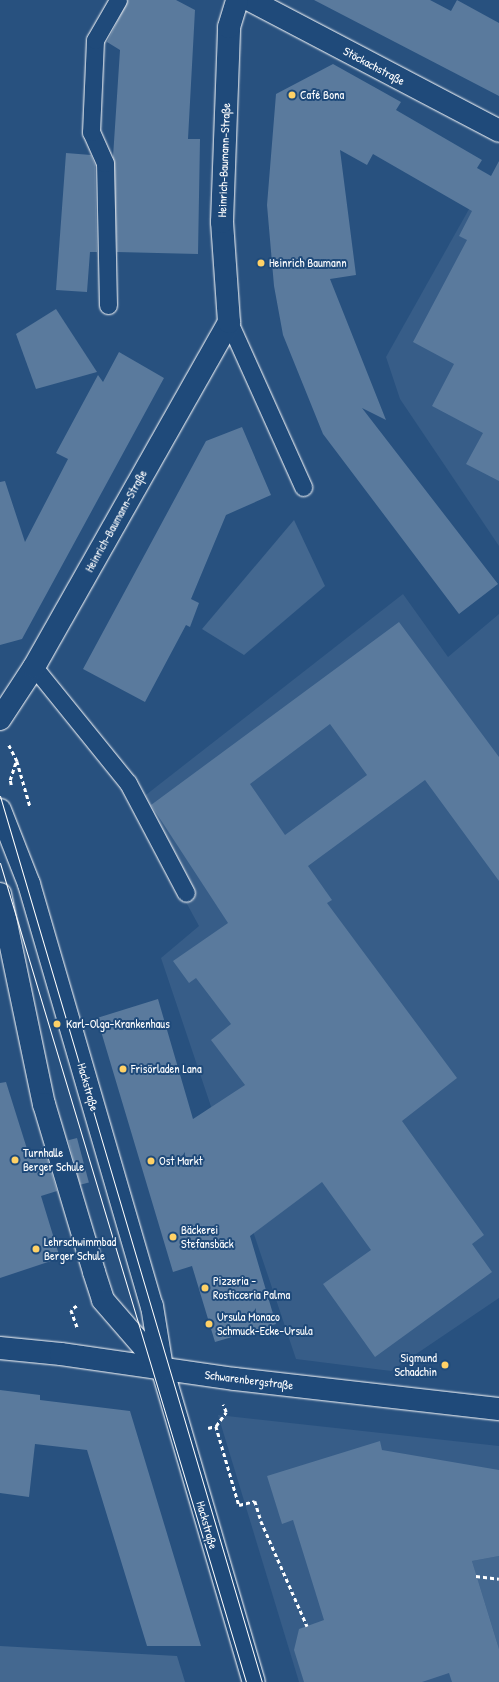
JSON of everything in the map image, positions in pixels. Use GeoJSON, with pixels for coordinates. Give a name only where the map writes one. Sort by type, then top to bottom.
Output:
{"type":"FeatureCollection","features":[{"type":"Feature","properties":{"kind":"street","name":"Heinrich-Baumann-Straße"},"geometry":{"type":"LineString","coordinates":[[0,718],[34,667],[229,322],[222,222],[229,27],[237,0]]}},
{"type":"Feature","properties":{"kind":"street","name":"Stöckachstraße"},"geometry":{"type":"LineString","coordinates":[[250,0],[499,131]]}},
{"type":"Feature","properties":{"kind":"street","name":"Hackstraße"},"geometry":{"type":"LineString","coordinates":[[0,810],[29,884],[152,1306],[162,1368],[254,1682]]}},
{"type":"Feature","properties":{"kind":"street","name":"Hackstraße"},"geometry":{"type":"LineString","coordinates":[[0,894],[6,959],[44,1104],[103,1300],[162,1368]]}},
{"type":"Feature","properties":{"kind":"street","name":"Schwarenbergstraße"},"geometry":{"type":"LineString","coordinates":[[0,1348],[162,1368],[235,1379],[499,1408]]}},
{"type":"Feature","properties":{"kind":"lane"},"geometry":{"type":"LineString","coordinates":[[108,305],[105,164],[91,132],[95,40],[118,0]]}},
{"type":"Feature","properties":{"kind":"lane","name":"Heinrich-Baumann-Straße"},"geometry":{"type":"LineString","coordinates":[[229,322],[303,487]]}},
{"type":"Feature","properties":{"kind":"lane"},"geometry":{"type":"LineString","coordinates":[[34,667],[128,783],[186,893]]}},
{"type":"Feature","properties":{"kind":"path"},"geometry":{"type":"LineString","coordinates":[[10,780],[17,761]]}},
{"type":"Feature","properties":{"kind":"path"},"geometry":{"type":"LineString","coordinates":[[212,1427],[216,1426],[226,1412],[224,1406]]}},
{"type":"Feature","properties":{"kind":"path"},"geometry":{"type":"LineString","coordinates":[[216,1426],[239,1505],[255,1501],[261,1521],[307,1626]]}},
{"type":"Feature","properties":{"kind":"path"},"geometry":{"type":"LineString","coordinates":[[476,1576],[499,1579]]}},
{"type":"Feature","properties":{"kind":"shaded area"},"geometry":{"type":"Polygon","coordinates":[[[487,177],[499,184],[499,546],[400,399],[386,357],[487,177]]]}},
{"type":"Feature","properties":{"kind":"shaded area"},"geometry":{"type":"Polygon","coordinates":[[[294,520],[325,586],[244,655],[202,629],[294,520]]]}},
{"type":"Feature","properties":{"kind":"shaded area"},"geometry":{"type":"Polygon","coordinates":[[[403,594],[448,657],[499,614],[499,1298],[391,1371],[296,1359],[161,958],[199,926],[133,805],[403,594]]]}},
{"type":"Feature","properties":{"kind":"shaded area"},"geometry":{"type":"Polygon","coordinates":[[[218,1415],[499,1446],[499,1682],[299,1682],[218,1415]]]}},
{"type":"Feature","properties":{"kind":"shaded area"},"geometry":{"type":"Polygon","coordinates":[[[499,1556],[499,1649],[472,1561],[499,1556]]]}},
{"type":"Feature","properties":{"kind":"shaded area"},"geometry":{"type":"Polygon","coordinates":[[[0,1646],[177,1656],[185,1682],[0,1682],[0,1646]]]}},
{"type":"Feature","properties":{"kind":"building"},"geometry":{"type":"Polygon","coordinates":[[[128,0],[176,0],[195,10],[188,139],[200,139],[198,254],[117,252],[113,157],[120,50],[107,42],[128,0]]]}},
{"type":"Feature","properties":{"kind":"building"},"geometry":{"type":"Polygon","coordinates":[[[314,0],[430,0],[451,11],[457,0],[499,23],[499,96],[314,0]]]}},
{"type":"Feature","properties":{"kind":"building"},"geometry":{"type":"Polygon","coordinates":[[[333,64],[401,102],[396,110],[482,160],[477,168],[491,176],[499,161],[499,481],[466,464],[483,433],[432,406],[454,364],[413,342],[467,240],[459,236],[472,211],[373,154],[367,165],[340,150],[356,275],[330,279],[386,420],[362,408],[498,584],[459,614],[323,434],[283,335],[274,286],[267,205],[276,94],[333,64]]]}},
{"type":"Feature","properties":{"kind":"building"},"geometry":{"type":"Polygon","coordinates":[[[66,153],[91,155],[95,165],[97,252],[90,252],[87,292],[56,290],[66,153]]]}},
{"type":"Feature","properties":{"kind":"building"},"geometry":{"type":"Polygon","coordinates":[[[56,309],[97,372],[36,389],[16,334],[56,309]]]}},
{"type":"Feature","properties":{"kind":"building"},"geometry":{"type":"Polygon","coordinates":[[[119,352],[164,378],[22,639],[0,645],[0,482],[5,481],[25,542],[68,459],[56,453],[98,375],[103,382],[119,352]]]}},
{"type":"Feature","properties":{"kind":"building"},"geometry":{"type":"Polygon","coordinates":[[[242,427],[271,495],[226,515],[191,599],[199,603],[190,627],[186,625],[145,702],[83,669],[206,441],[242,427]]]}},
{"type":"Feature","properties":{"kind":"building"},"geometry":{"type":"Polygon","coordinates":[[[399,622],[499,757],[499,881],[425,780],[308,866],[332,900],[327,903],[457,1078],[402,1121],[484,1235],[472,1244],[492,1272],[375,1357],[323,1284],[371,1250],[322,1182],[250,1236],[276,1324],[215,1342],[192,1266],[173,1272],[97,1018],[158,999],[193,1119],[245,1085],[211,1040],[231,1024],[196,978],[189,983],[173,961],[228,923],[151,805],[399,622]],[[330,724],[250,784],[285,835],[367,775],[330,724]]]}},
{"type":"Feature","properties":{"kind":"building","name":"Turnhalle Berger Schule"},"geometry":{"type":"Polygon","coordinates":[[[6,1082],[28,1152],[44,1148],[57,1191],[41,1196],[60,1258],[0,1278],[0,1083],[6,1082]]]}},
{"type":"Feature","properties":{"kind":"building"},"geometry":{"type":"Polygon","coordinates":[[[77,1138],[89,1182],[80,1185],[68,1140],[77,1138]]]}},
{"type":"Feature","properties":{"kind":"building"},"geometry":{"type":"Polygon","coordinates":[[[0,1390],[40,1395],[40,1400],[130,1411],[201,1646],[147,1646],[87,1450],[35,1444],[29,1497],[0,1493],[0,1390]]]}},
{"type":"Feature","properties":{"kind":"building"},"geometry":{"type":"Polygon","coordinates":[[[380,1441],[382,1450],[499,1470],[499,1556],[472,1561],[499,1649],[499,1682],[452,1682],[449,1673],[422,1682],[304,1682],[294,1650],[299,1629],[324,1620],[293,1520],[282,1524],[267,1476],[380,1441]]]}},
{"type":"Feature","properties":{"kind":"tram line"},"geometry":{"type":"LineString","coordinates":[[0,796],[262,1682]]}},
{"type":"Feature","properties":{"kind":"tram line"},"geometry":{"type":"LineString","coordinates":[[0,863],[246,1682]]}},
{"type":"Feature","properties":{"kind":"place","name":"Café Bona"},"geometry":{"type":"Point","coordinates":[292,95]}},
{"type":"Feature","properties":{"kind":"place","name":"Heinrich Baumann"},"geometry":{"type":"Point","coordinates":[261,263]}},
{"type":"Feature","properties":{"kind":"place","name":"Karl-Olga-Krankenhaus"},"geometry":{"type":"Point","coordinates":[57,1024]}},
{"type":"Feature","properties":{"kind":"place","name":"Frisörladen Lana"},"geometry":{"type":"Point","coordinates":[123,1069]}},
{"type":"Feature","properties":{"kind":"place","name":"Turnhalle Berger Schule"},"geometry":{"type":"Point","coordinates":[15,1160]}},
{"type":"Feature","properties":{"kind":"place","name":"Ost Markt"},"geometry":{"type":"Point","coordinates":[151,1161]}},
{"type":"Feature","properties":{"kind":"place","name":"Bäckerei Stefansbäck"},"geometry":{"type":"Point","coordinates":[173,1237]}},
{"type":"Feature","properties":{"kind":"place","name":"Lehrschwimmbad Berger Schule"},"geometry":{"type":"Point","coordinates":[36,1249]}},
{"type":"Feature","properties":{"kind":"place","name":"Pizzeria - Rosticceria Palma"},"geometry":{"type":"Point","coordinates":[205,1288]}},
{"type":"Feature","properties":{"kind":"place","name":"Ursula Monaco Schmuck-Ecke-Ursula"},"geometry":{"type":"Point","coordinates":[209,1324]}},
{"type":"Feature","properties":{"kind":"place","name":"Sigmund Schadchin"},"geometry":{"type":"Point","coordinates":[445,1365]}}]}
